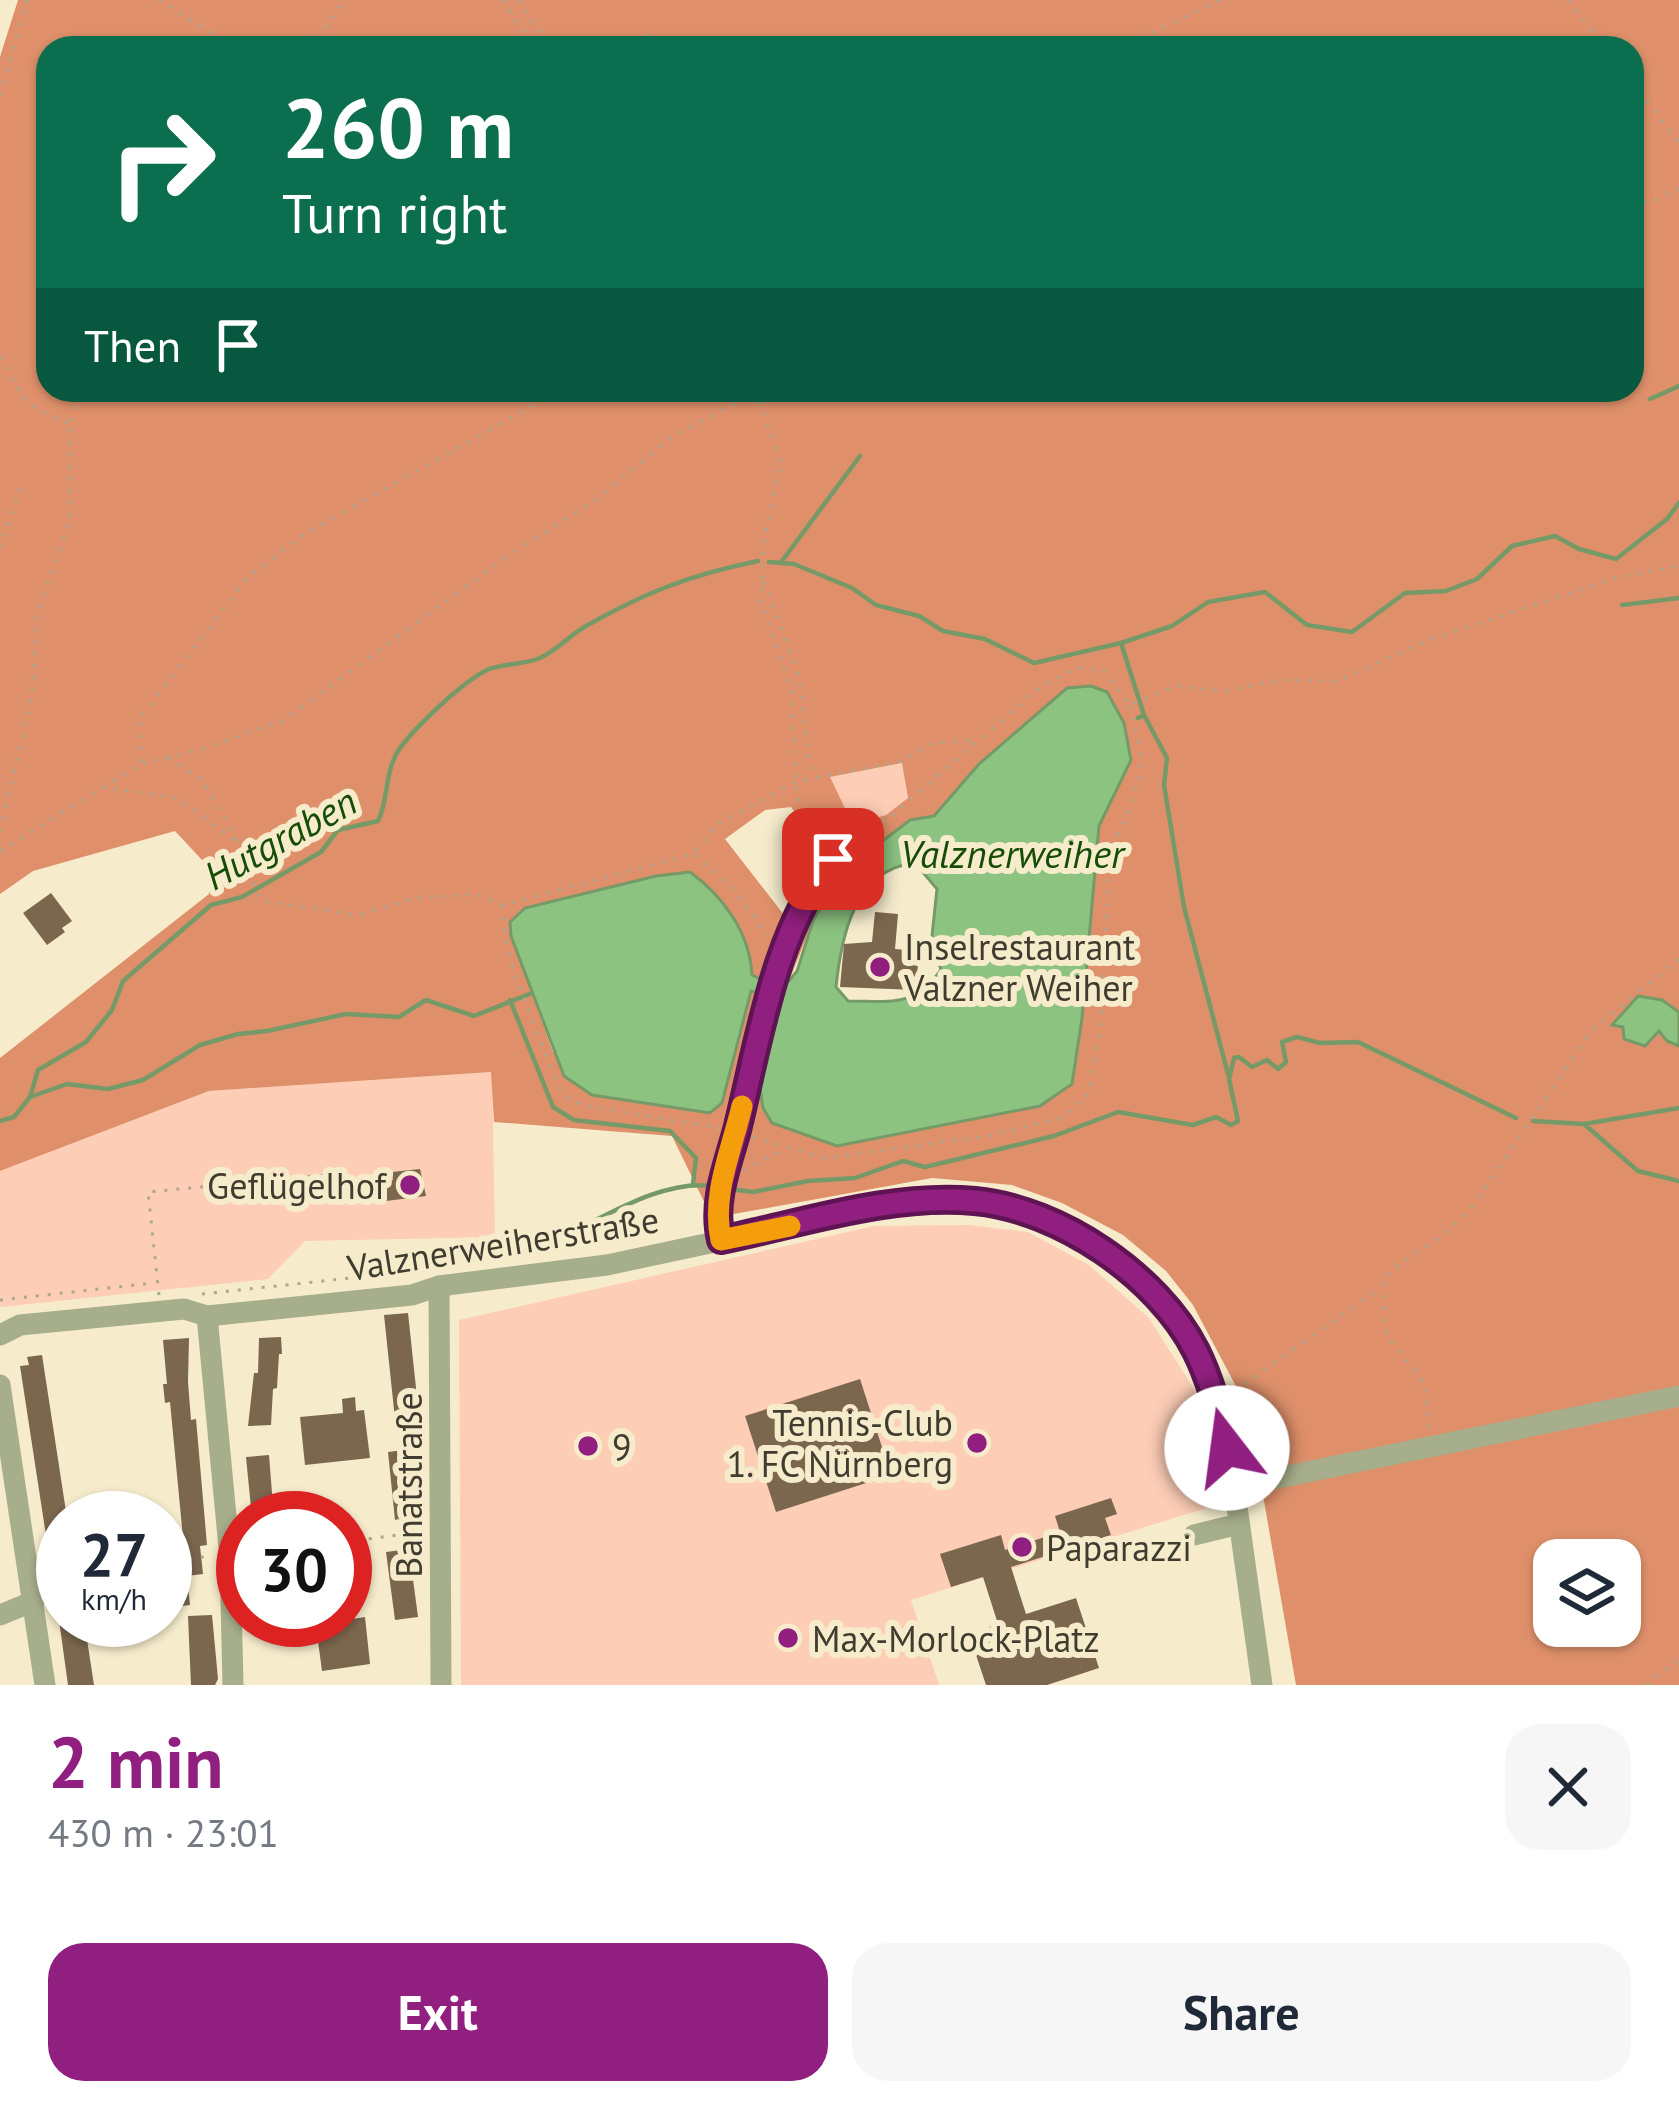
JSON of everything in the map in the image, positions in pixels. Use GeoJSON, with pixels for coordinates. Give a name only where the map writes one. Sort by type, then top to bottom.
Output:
{"type":"FeatureCollection","features":[{"type":"Feature","properties":{"kind":"street"},"geometry":{"type":"LineString","coordinates":[[721,1240],[717,1224],[721,1187],[769,991],[797,919],[839,853]]}},
{"type":"Feature","properties":{"kind":"street","name":"Valznerweiherstraße"},"geometry":{"type":"LineString","coordinates":[[0,1335],[20,1325],[184,1309],[207,1316],[412,1295],[435,1277],[607,1265],[897,1203],[977,1201],[1048,1220],[1102,1249],[1151,1291],[1195,1349],[1219,1411],[1262,1685]]}},
{"type":"Feature","properties":{"kind":"street","name":"Banatstraße"},"geometry":{"type":"LineString","coordinates":[[435,1277],[441,1685]]}},
{"type":"Feature","properties":{"kind":"street"},"geometry":{"type":"LineString","coordinates":[[207,1316],[224,1491]]}},
{"type":"Feature","properties":{"kind":"street"},"geometry":{"type":"LineString","coordinates":[[0,1385],[45,1685]]}},
{"type":"Feature","properties":{"kind":"street"},"geometry":{"type":"LineString","coordinates":[[1253,1483],[1679,1396]]}},
{"type":"Feature","properties":{"kind":"street"},"geometry":{"type":"LineString","coordinates":[[1193,1535],[1239,1524]]}},
{"type":"Feature","properties":{"kind":"street"},"geometry":{"type":"LineString","coordinates":[[0,1615],[34,1600]]}},
{"type":"Feature","properties":{"kind":"street"},"geometry":{"type":"LineString","coordinates":[[232,1647],[233,1685]]}},
{"type":"Feature","properties":{"kind":"path"},"geometry":{"type":"LineString","coordinates":[[0,94],[27,0]]}},
{"type":"Feature","properties":{"kind":"path"},"geometry":{"type":"LineString","coordinates":[[159,0],[217,36]]}},
{"type":"Feature","properties":{"kind":"path"},"geometry":{"type":"LineString","coordinates":[[320,36],[344,0]]}},
{"type":"Feature","properties":{"kind":"path"},"geometry":{"type":"LineString","coordinates":[[502,0],[527,36]]}},
{"type":"Feature","properties":{"kind":"path"},"geometry":{"type":"LineString","coordinates":[[518,0],[542,36]]}},
{"type":"Feature","properties":{"kind":"path"},"geometry":{"type":"LineString","coordinates":[[1144,36],[1220,0]]}},
{"type":"Feature","properties":{"kind":"path"},"geometry":{"type":"LineString","coordinates":[[1568,0],[1596,36]]}},
{"type":"Feature","properties":{"kind":"path"},"geometry":{"type":"LineString","coordinates":[[1644,98],[1679,143]]}},
{"type":"Feature","properties":{"kind":"path"},"geometry":{"type":"LineString","coordinates":[[1644,203],[1679,189]]}},
{"type":"Feature","properties":{"kind":"path"},"geometry":{"type":"LineString","coordinates":[[0,356],[20,396],[42,414],[70,424]]}},
{"type":"Feature","properties":{"kind":"path"},"geometry":{"type":"LineString","coordinates":[[0,831],[32,697],[37,614],[70,520],[70,424],[77,402]]}},
{"type":"Feature","properties":{"kind":"path"},"geometry":{"type":"LineString","coordinates":[[141,764],[140,718],[247,578],[304,534],[540,402]]}},
{"type":"Feature","properties":{"kind":"path"},"geometry":{"type":"LineString","coordinates":[[0,851],[141,764],[282,721],[519,548],[596,500],[674,436],[737,402]]}},
{"type":"Feature","properties":{"kind":"path"},"geometry":{"type":"LineString","coordinates":[[503,905],[505,935],[558,1085],[568,1099],[586,1106],[736,1130],[786,1150],[824,1158],[988,1136],[1064,1117],[1087,1095],[1101,1027],[1108,883],[1117,839],[1140,777],[1135,704],[1102,670],[1077,668],[1040,687],[895,813],[839,853],[797,798],[791,688],[761,601],[764,540],[781,463],[762,402]]}},
{"type":"Feature","properties":{"kind":"path"},"geometry":{"type":"LineString","coordinates":[[0,548],[22,484]]}},
{"type":"Feature","properties":{"kind":"path"},"geometry":{"type":"LineString","coordinates":[[1135,704],[1176,686],[1226,691],[1280,680],[1337,681],[1429,640],[1615,578],[1679,566]]}},
{"type":"Feature","properties":{"kind":"path"},"geometry":{"type":"LineString","coordinates":[[763,580],[800,679],[808,761],[815,776]]}},
{"type":"Feature","properties":{"kind":"path"},"geometry":{"type":"LineString","coordinates":[[168,758],[203,780],[239,844],[262,901],[357,915],[416,898],[476,894],[503,905],[693,854],[718,823],[798,781],[901,761],[934,743],[978,740]]}},
{"type":"Feature","properties":{"kind":"path"},"geometry":{"type":"LineString","coordinates":[[102,787],[178,798],[239,844]]}},
{"type":"Feature","properties":{"kind":"path"},"geometry":{"type":"LineString","coordinates":[[693,854],[733,889],[784,957]]}},
{"type":"Feature","properties":{"kind":"path"},"geometry":{"type":"LineString","coordinates":[[1232,1392],[1382,1288],[1391,1270],[1442,1236],[1470,1210],[1592,1031],[1679,958]]}},
{"type":"Feature","properties":{"kind":"path"},"geometry":{"type":"LineString","coordinates":[[721,1187],[786,1150]]}},
{"type":"Feature","properties":{"kind":"path"},"geometry":{"type":"LineString","coordinates":[[159,1298],[148,1192],[348,1173]]}},
{"type":"Feature","properties":{"kind":"path"},"geometry":{"type":"LineString","coordinates":[[182,1296],[435,1277]]}},
{"type":"Feature","properties":{"kind":"path"},"geometry":{"type":"LineString","coordinates":[[0,1300],[157,1282]]}},
{"type":"Feature","properties":{"kind":"path"},"geometry":{"type":"LineString","coordinates":[[1382,1288],[1385,1335],[1424,1382],[1431,1447]]}},
{"type":"Feature","properties":{"kind":"path"},"geometry":{"type":"LineString","coordinates":[[372,1539],[441,1529]]}},
{"type":"Feature","properties":{"kind":"path"},"geometry":{"type":"LineString","coordinates":[[1647,1685],[1679,1659]]}},
{"type":"Feature","properties":{"kind":"shaded area"},"geometry":{"type":"Polygon","coordinates":[[[18,0],[1679,0],[1679,1685],[1296,1685],[1248,1409],[1193,1305],[1166,1271],[1123,1235],[1062,1203],[1012,1185],[932,1178],[712,1218],[672,1136],[494,1122],[491,1072],[209,1091],[0,1171],[0,1058],[209,894],[215,874],[175,831],[33,871],[0,894],[0,57],[18,0]],[[1131,760],[979,764],[934,816],[910,820],[813,921],[789,981],[768,982],[752,976],[751,960],[690,872],[525,908],[510,922],[511,936],[553,1052],[750,991],[782,999],[759,1081],[837,1146],[1039,1106],[1091,900],[1099,826],[1131,760]],[[902,763],[830,777],[853,825],[886,815],[908,798],[902,763]],[[791,807],[765,810],[725,839],[788,920],[822,852],[791,807]]]}},
{"type":"Feature","properties":{"kind":"shaded area","name":"Valznerweiher"},"geometry":{"type":"Polygon","coordinates":[[[903,763],[908,799],[886,815],[852,825],[829,777],[903,763]]]}},
{"type":"Feature","properties":{"kind":"shaded area"},"geometry":{"type":"Polygon","coordinates":[[[492,1072],[495,1237],[305,1241],[268,1279],[0,1307],[0,1171],[209,1091],[492,1072]]]}},
{"type":"Feature","properties":{"kind":"shaded area"},"geometry":{"type":"Polygon","coordinates":[[[967,1225],[1028,1232],[1089,1265],[1149,1318],[1199,1397],[1216,1505],[911,1600],[939,1685],[461,1685],[459,1320],[874,1226],[967,1225]]]}},
{"type":"Feature","properties":{"kind":"water","name":"Valznerweiher"},"geometry":{"type":"Polygon","coordinates":[[[1091,686],[1107,692],[1124,723],[1131,760],[1099,826],[1072,1084],[1040,1106],[837,1146],[772,1123],[763,1108],[759,1081],[782,1000],[751,991],[722,1103],[710,1113],[592,1095],[564,1076],[511,936],[510,922],[525,908],[690,872],[733,917],[746,945],[752,975],[768,982],[789,981],[797,971],[813,921],[835,883],[910,820],[934,816],[979,764],[1067,688],[1091,686]],[[915,863],[894,868],[865,892],[847,928],[838,968],[836,987],[848,1001],[911,997],[941,970],[932,936],[937,889],[915,863]]]}},
{"type":"Feature","properties":{"kind":"water"},"geometry":{"type":"Polygon","coordinates":[[[1638,996],[1662,1000],[1679,1012],[1679,1046],[1659,1031],[1645,1046],[1624,1039],[1623,1027],[1612,1025],[1638,996]]]}},
{"type":"Feature","properties":{"kind":"building"},"geometry":{"type":"Polygon","coordinates":[[[51,893],[72,921],[47,945],[23,913],[51,893]]]}},
{"type":"Feature","properties":{"kind":"building","name":"Inselrestaurant Valzner Weiher"},"geometry":{"type":"Polygon","coordinates":[[[875,912],[898,914],[895,949],[919,951],[916,990],[840,987],[844,944],[872,942],[875,912]]]}},
{"type":"Feature","properties":{"kind":"building"},"geometry":{"type":"Polygon","coordinates":[[[420,1169],[426,1196],[386,1201],[384,1181],[393,1180],[392,1172],[420,1169]]]}},
{"type":"Feature","properties":{"kind":"building"},"geometry":{"type":"Polygon","coordinates":[[[408,1313],[419,1416],[395,1419],[384,1315],[408,1313]]]}},
{"type":"Feature","properties":{"kind":"building"},"geometry":{"type":"Polygon","coordinates":[[[281,1337],[271,1425],[248,1426],[259,1338],[281,1337]]]}},
{"type":"Feature","properties":{"kind":"building"},"geometry":{"type":"Polygon","coordinates":[[[189,1338],[191,1420],[196,1419],[207,1545],[200,1546],[203,1574],[192,1575],[192,1491],[179,1491],[170,1402],[165,1403],[163,1384],[167,1384],[163,1340],[189,1338]]]}},
{"type":"Feature","properties":{"kind":"building"},"geometry":{"type":"Polygon","coordinates":[[[42,1355],[63,1491],[39,1491],[20,1366],[29,1365],[27,1357],[42,1355]]]}},
{"type":"Feature","properties":{"kind":"building"},"geometry":{"type":"Polygon","coordinates":[[[860,1379],[891,1475],[776,1512],[745,1416],[860,1379]]]}},
{"type":"Feature","properties":{"kind":"building"},"geometry":{"type":"Polygon","coordinates":[[[355,1397],[356,1411],[364,1410],[370,1458],[305,1465],[300,1417],[343,1413],[342,1399],[355,1397]]]}},
{"type":"Feature","properties":{"kind":"building"},"geometry":{"type":"Polygon","coordinates":[[[411,1449],[418,1525],[400,1527],[399,1519],[395,1520],[388,1452],[411,1449]]]}},
{"type":"Feature","properties":{"kind":"building"},"geometry":{"type":"Polygon","coordinates":[[[269,1455],[272,1491],[249,1491],[246,1457],[269,1455]]]}},
{"type":"Feature","properties":{"kind":"building"},"geometry":{"type":"Polygon","coordinates":[[[1111,1498],[1117,1514],[1105,1518],[1111,1535],[1011,1567],[1026,1614],[1076,1598],[1099,1668],[1047,1685],[986,1685],[969,1634],[998,1624],[983,1577],[951,1587],[940,1554],[1001,1535],[1005,1550],[1060,1532],[1055,1516],[1111,1498]]]}},
{"type":"Feature","properties":{"kind":"building"},"geometry":{"type":"Polygon","coordinates":[[[409,1549],[418,1617],[395,1620],[386,1552],[409,1549]]]}},
{"type":"Feature","properties":{"kind":"building"},"geometry":{"type":"Polygon","coordinates":[[[212,1615],[215,1685],[191,1685],[192,1616],[212,1615]]]}},
{"type":"Feature","properties":{"kind":"building"},"geometry":{"type":"Polygon","coordinates":[[[63,1647],[88,1647],[94,1685],[68,1685],[63,1647]]]}},
{"type":"Feature","properties":{"kind":"building"},"geometry":{"type":"Polygon","coordinates":[[[319,1647],[368,1647],[370,1664],[322,1671],[319,1647]]]}},
{"type":"Feature","properties":{"kind":"waterway"},"geometry":{"type":"LineString","coordinates":[[1650,399],[1679,386]]}},
{"type":"Feature","properties":{"kind":"waterway"},"geometry":{"type":"LineString","coordinates":[[782,561],[860,456]]}},
{"type":"Feature","properties":{"kind":"waterway","name":"Hutgraben"},"geometry":{"type":"LineString","coordinates":[[1138,718],[1144,715],[1121,643],[1172,626],[1208,602],[1265,592],[1307,625],[1352,632],[1405,593],[1446,591],[1477,579],[1512,546],[1555,536],[1579,549],[1616,559],[1667,519],[1679,503]]}},
{"type":"Feature","properties":{"kind":"waterway","name":"Hutgraben"},"geometry":{"type":"LineString","coordinates":[[30,1097],[38,1070],[86,1042],[112,1010],[123,981],[211,905],[242,897],[321,852],[338,830],[378,821],[398,751],[426,719],[477,676],[540,658],[586,626],[649,594],[758,561]]}},
{"type":"Feature","properties":{"kind":"waterway","name":"Hutgraben"},"geometry":{"type":"LineString","coordinates":[[769,562],[794,564],[852,588],[876,605],[919,616],[943,631],[985,639],[1034,663],[1121,643]]}},
{"type":"Feature","properties":{"kind":"waterway"},"geometry":{"type":"LineString","coordinates":[[1622,605],[1679,598]]}},
{"type":"Feature","properties":{"kind":"waterway"},"geometry":{"type":"LineString","coordinates":[[1144,715],[1167,758],[1164,785],[1184,907],[1228,1074]]}},
{"type":"Feature","properties":{"kind":"waterway"},"geometry":{"type":"LineString","coordinates":[[0,1121],[14,1117],[30,1097],[67,1084],[108,1089],[143,1080],[200,1045],[238,1034],[346,1014],[399,1017],[426,1000],[474,1016],[532,993]]}},
{"type":"Feature","properties":{"kind":"waterway"},"geometry":{"type":"LineString","coordinates":[[510,1000],[553,1107],[574,1120],[670,1131],[696,1158],[693,1184]]}},
{"type":"Feature","properties":{"kind":"waterway"},"geometry":{"type":"LineString","coordinates":[[730,1189],[753,1192],[855,1178],[903,1161],[925,1167],[1054,1136],[1118,1112],[1193,1125],[1216,1117],[1231,1125],[1238,1121],[1229,1079],[1234,1058],[1252,1067],[1267,1060],[1278,1069],[1286,1062],[1282,1042],[1297,1037],[1320,1043],[1358,1042],[1516,1118]]}},
{"type":"Feature","properties":{"kind":"waterway"},"geometry":{"type":"LineString","coordinates":[[1533,1121],[1584,1124],[1679,1108]]}},
{"type":"Feature","properties":{"kind":"waterway"},"geometry":{"type":"LineString","coordinates":[[1584,1124],[1638,1171],[1679,1181]]}},
{"type":"Feature","properties":{"kind":"waterway"},"geometry":{"type":"LineString","coordinates":[[558,1239],[653,1194],[693,1185],[713,1186]]}},
{"type":"Feature","properties":{"kind":"slow traffic"},"geometry":{"type":"LineString","coordinates":[[742,1106],[723,1177],[717,1224],[721,1240],[790,1226]]}},
{"type":"Feature","properties":{"kind":"place","name":"Inselrestaurant Valzner Weiher"},"geometry":{"type":"Point","coordinates":[880,967]}},
{"type":"Feature","properties":{"kind":"place","name":"Geflügelhof"},"geometry":{"type":"Point","coordinates":[410,1185]}},
{"type":"Feature","properties":{"kind":"place","name":"Tennis-Club 1. FC Nürnberg"},"geometry":{"type":"Point","coordinates":[977,1443]}},
{"type":"Feature","properties":{"kind":"place","name":"9"},"geometry":{"type":"Point","coordinates":[588,1446]}},
{"type":"Feature","properties":{"kind":"place","name":"Paparazzi"},"geometry":{"type":"Point","coordinates":[1022,1547]}},
{"type":"Feature","properties":{"kind":"place","name":"Max-Morlock-Platz"},"geometry":{"type":"Point","coordinates":[788,1638]}},
{"type":"Feature","properties":{"kind":"route"},"geometry":{"type":"LineString","coordinates":[[833,859],[797,919],[765,1000],[723,1177],[717,1224],[721,1240],[897,1203],[977,1201],[1048,1220],[1102,1249],[1151,1291],[1195,1349],[1219,1411],[1227,1448]]}}]}
